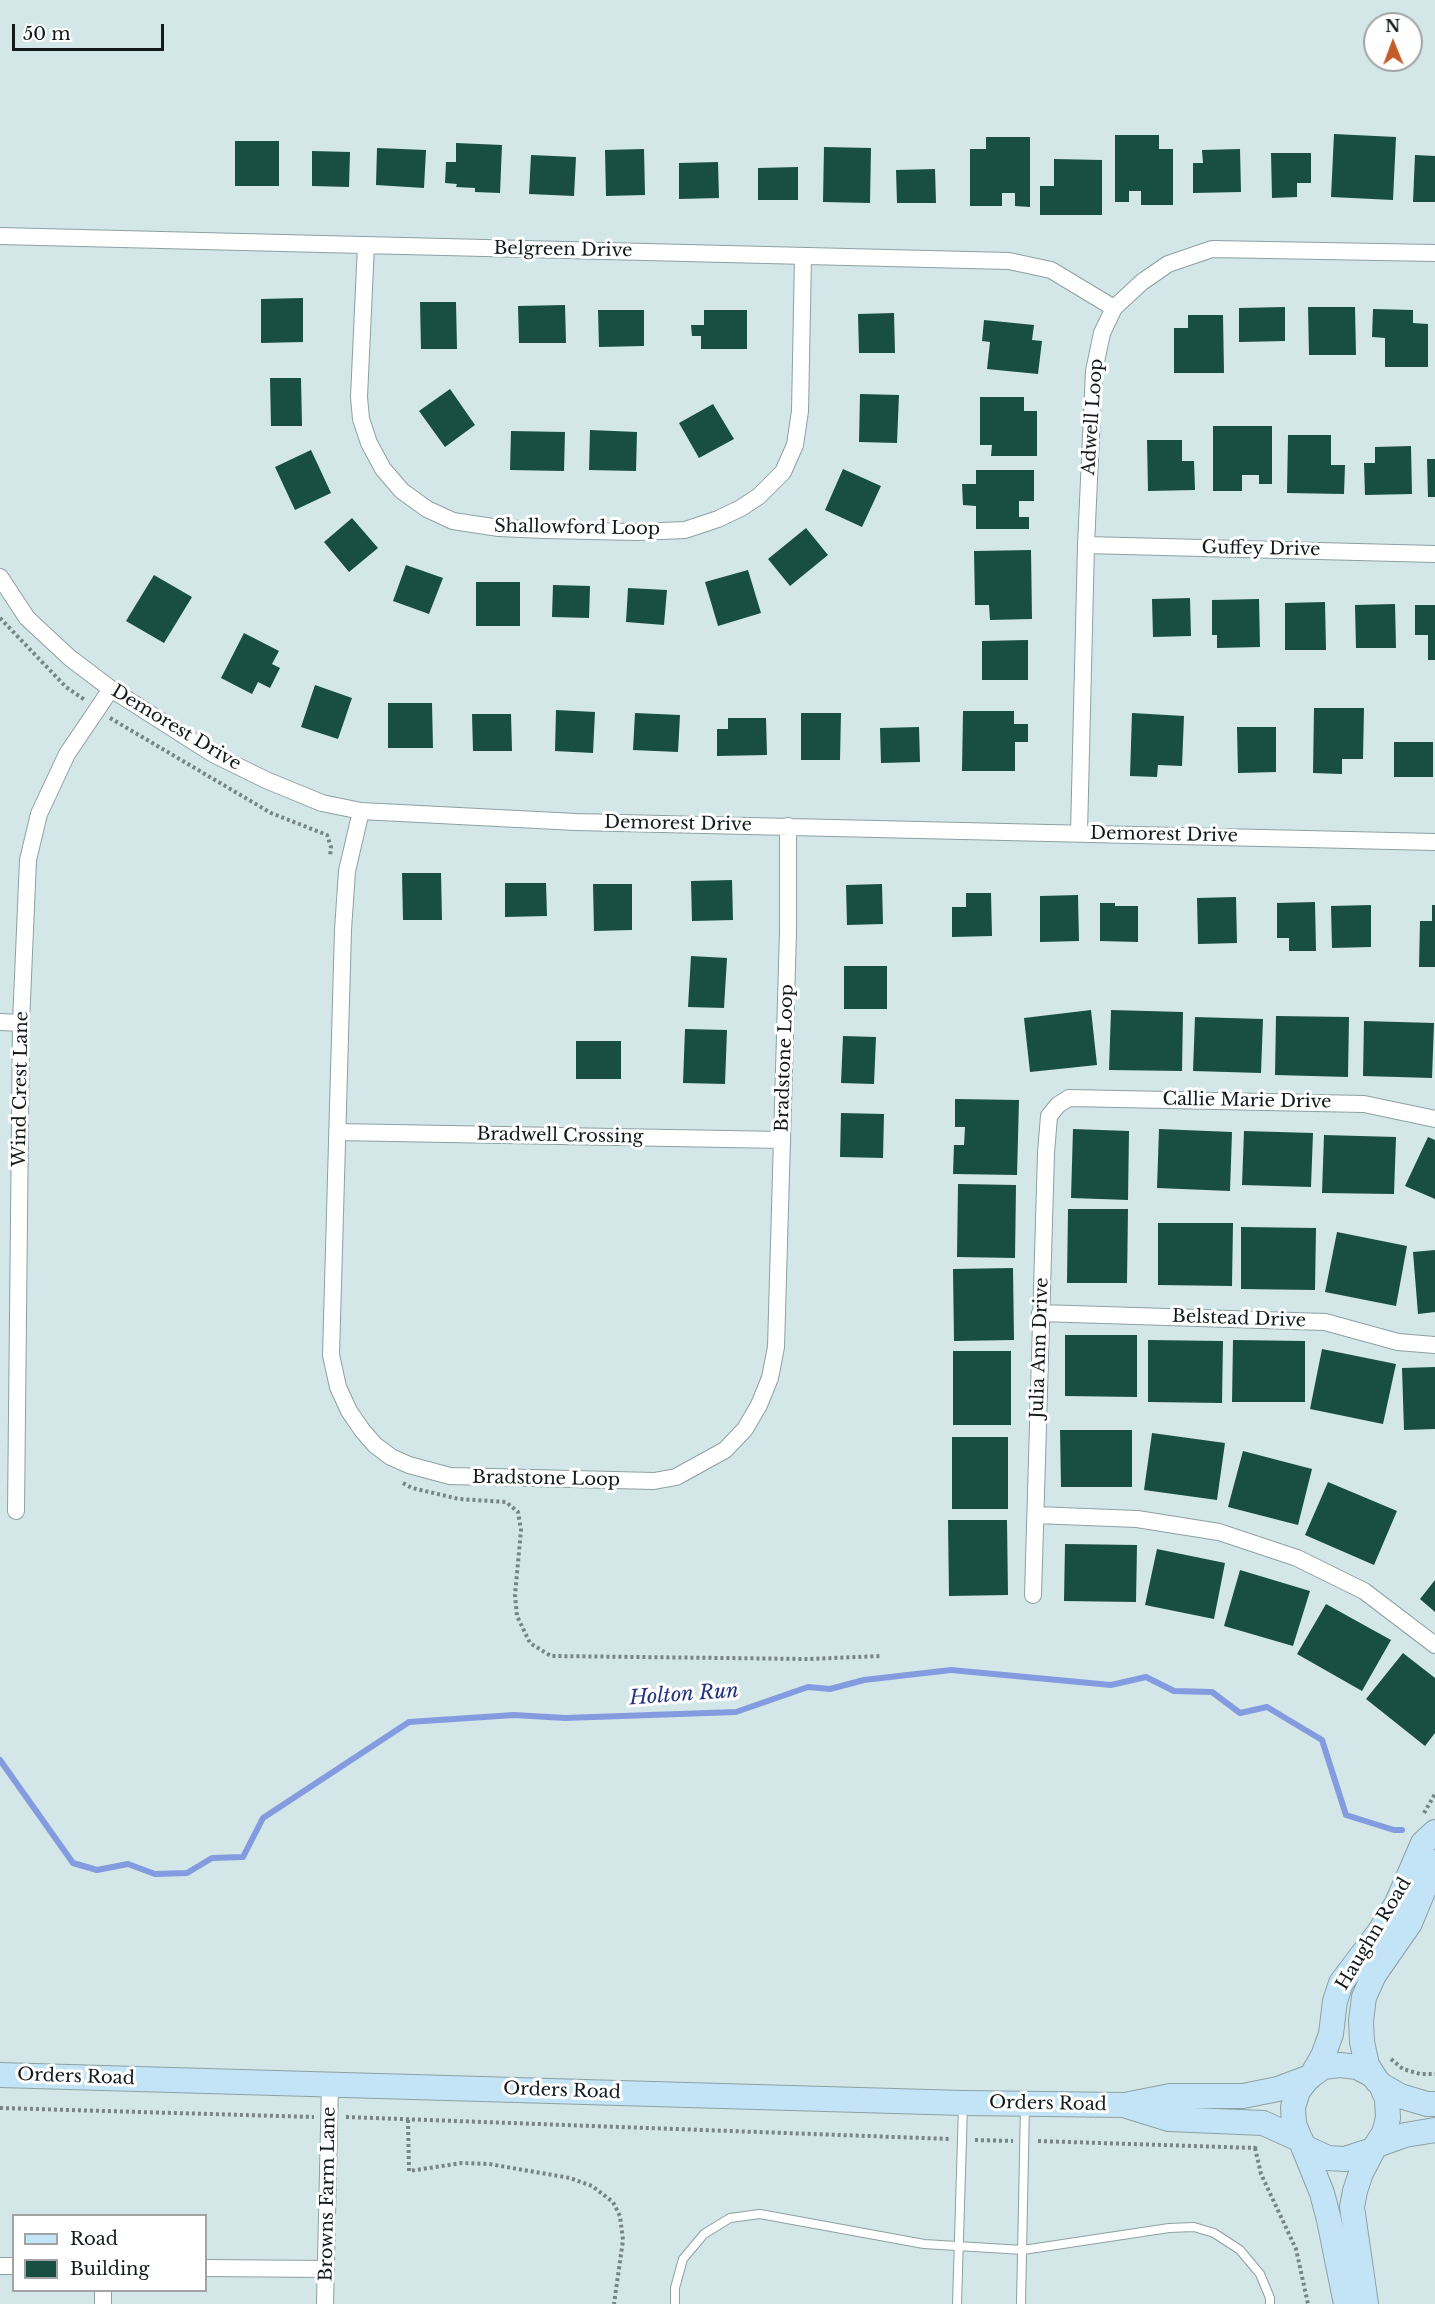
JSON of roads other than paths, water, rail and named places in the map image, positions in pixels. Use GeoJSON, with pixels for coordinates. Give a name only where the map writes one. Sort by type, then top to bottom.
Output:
{"type":"FeatureCollection","features":[{"type":"Feature","properties":{"kind":"street","name":"Belgreen Drive"},"geometry":{"type":"LineString","coordinates":[[0,236],[1009,261],[1051,270],[1114,308]]}},
{"type":"Feature","properties":{"kind":"street","name":"Shallowford Loop"},"geometry":{"type":"LineString","coordinates":[[366,245],[359,397],[361,419],[369,443],[383,469],[402,491],[427,509],[453,521],[499,528],[544,530],[637,532],[685,530],[718,519],[741,508],[759,496],[783,472],[795,445],[800,411],[803,257]]}},
{"type":"Feature","properties":{"kind":"street","name":"Adwell Loop"},"geometry":{"type":"LineString","coordinates":[[1079,833],[1086,545],[1094,371],[1102,333],[1114,308],[1142,282],[1168,264],[1212,249],[1435,253]]}},
{"type":"Feature","properties":{"kind":"street","name":"Guffey Drive"},"geometry":{"type":"LineString","coordinates":[[1086,545],[1435,554]]}},
{"type":"Feature","properties":{"kind":"street","name":"Demorest Drive"},"geometry":{"type":"LineString","coordinates":[[0,577],[27,618],[70,658],[111,689],[213,754],[255,775],[322,803],[361,811],[576,822],[1435,842]]}},
{"type":"Feature","properties":{"kind":"street","name":"Wind Crest Lane"},"geometry":{"type":"LineString","coordinates":[[16,1511],[21,1023],[28,860],[39,814],[63,764],[111,689]]}},
{"type":"Feature","properties":{"kind":"street","name":"Bradstone Loop"},"geometry":{"type":"LineString","coordinates":[[361,811],[347,871],[343,930],[331,1355],[338,1387],[349,1411],[375,1445],[391,1457],[409,1465],[450,1476],[654,1481],[676,1477],[725,1450],[745,1429],[759,1405],[770,1378],[776,1347],[788,931],[788,826]]}},
{"type":"Feature","properties":{"kind":"street"},"geometry":{"type":"LineString","coordinates":[[0,1022],[21,1023]]}},
{"type":"Feature","properties":{"kind":"street","name":"Callie Marie Drive"},"geometry":{"type":"LineString","coordinates":[[1058,1105],[1069,1098],[1364,1104],[1435,1119]]}},
{"type":"Feature","properties":{"kind":"street","name":"Julia Ann Drive"},"geometry":{"type":"LineString","coordinates":[[1033,1595],[1040,1313],[1049,1116],[1058,1105]]}},
{"type":"Feature","properties":{"kind":"street","name":"Bradwell Crossing"},"geometry":{"type":"LineString","coordinates":[[337,1132],[782,1140]]}},
{"type":"Feature","properties":{"kind":"street","name":"Belstead Drive"},"geometry":{"type":"LineString","coordinates":[[1040,1313],[1325,1322],[1398,1342],[1435,1345]]}},
{"type":"Feature","properties":{"kind":"street"},"geometry":{"type":"LineString","coordinates":[[1036,1515],[1137,1519],[1219,1532],[1297,1558],[1364,1592],[1435,1645]]}},
{"type":"Feature","properties":{"kind":"street","name":"Haughn Road"},"geometry":{"type":"LineString","coordinates":[[1311,2076],[1323,2056],[1331,2034],[1341,1983],[1380,1931],[1397,1903],[1423,1844],[1435,1832]]}},
{"type":"Feature","properties":{"kind":"street","name":"Haughn Road"},"geometry":{"type":"LineString","coordinates":[[1379,2083],[1366,2065],[1361,2021],[1364,1997],[1374,1975],[1410,1923],[1435,1862]]}},
{"type":"Feature","properties":{"kind":"street"},"geometry":{"type":"LineString","coordinates":[[1346,2304],[1322,2193],[1294,2124],[1293,2107],[1298,2091],[1311,2076],[1323,2067],[1340,2065],[1357,2067],[1400,2096],[1435,2104]]}},
{"type":"Feature","properties":{"kind":"street","name":"Orders Road"},"geometry":{"type":"LineString","coordinates":[[0,2075],[963,2103],[1125,2105],[1170,2096],[1243,2096],[1278,2089],[1311,2076]]}},
{"type":"Feature","properties":{"kind":"street"},"geometry":{"type":"LineString","coordinates":[[1366,2304],[1353,2207],[1354,2191],[1361,2173],[1384,2133],[1388,2118],[1387,2099],[1379,2083]]}},
{"type":"Feature","properties":{"kind":"street","name":"Browns Farm Lane"},"geometry":{"type":"LineString","coordinates":[[326,2304],[330,2084]]}},
{"type":"Feature","properties":{"kind":"street","name":"Orders Road"},"geometry":{"type":"LineString","coordinates":[[1125,2105],[1169,2119],[1263,2123],[1302,2143]]}},
{"type":"Feature","properties":{"kind":"street"},"geometry":{"type":"LineString","coordinates":[[1302,2143],[1328,2158],[1346,2159],[1405,2135],[1435,2130]]}},
{"type":"Feature","properties":{"kind":"street"},"geometry":{"type":"LineString","coordinates":[[207,2268],[326,2269]]}},
{"type":"Feature","properties":{"kind":"lane"},"geometry":{"type":"LineString","coordinates":[[957,2304],[963,2103]]}},
{"type":"Feature","properties":{"kind":"lane"},"geometry":{"type":"LineString","coordinates":[[1021,2304],[1025,2104]]}},
{"type":"Feature","properties":{"kind":"lane"},"geometry":{"type":"LineString","coordinates":[[675,2304],[675,2288],[683,2259],[704,2234],[730,2218],[760,2214],[924,2244],[959,2248],[1023,2250],[1169,2228],[1194,2227],[1214,2233],[1240,2250],[1260,2274],[1270,2298],[1270,2304]]}},
{"type":"Feature","properties":{"kind":"waterway","name":"Holton Run"},"geometry":{"type":"LineString","coordinates":[[0,1760],[73,1863],[97,1870],[128,1864],[155,1874],[187,1873],[212,1858],[243,1857],[263,1818],[409,1722],[514,1715],[565,1718],[736,1712],[808,1687],[830,1689],[864,1680],[951,1670],[1111,1685],[1146,1677],[1174,1691],[1212,1692],[1240,1713],[1267,1707],[1322,1740],[1346,1815],[1394,1830],[1402,1830]]}}]}
